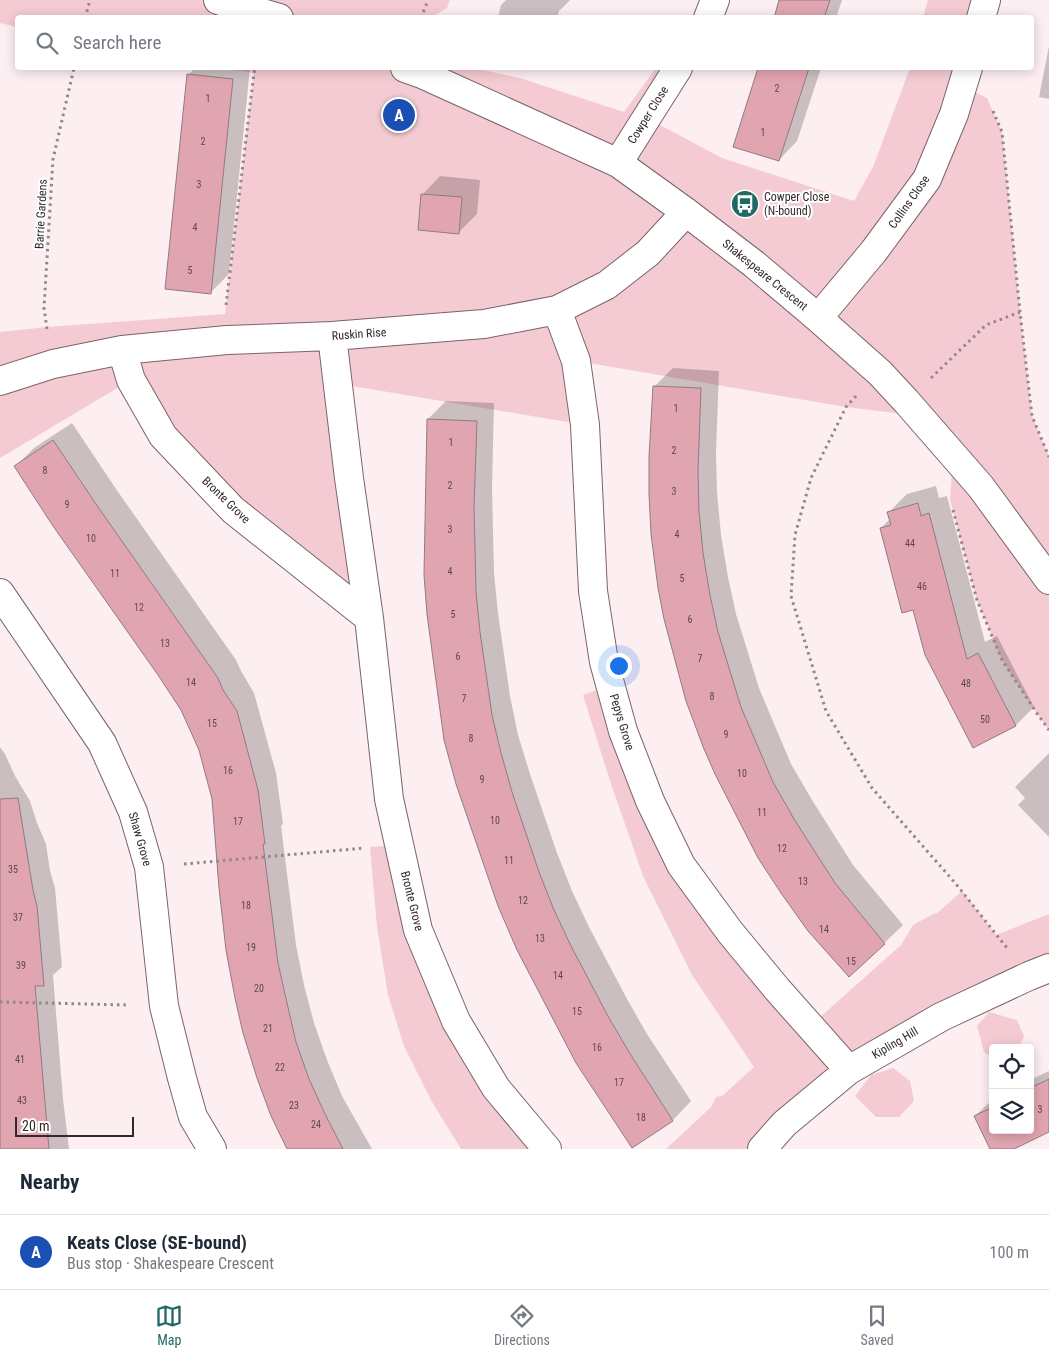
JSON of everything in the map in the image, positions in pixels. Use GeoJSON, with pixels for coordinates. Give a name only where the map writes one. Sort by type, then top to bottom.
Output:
{"type":"FeatureCollection","features":[{"type":"Feature","properties":{"kind":"street"},"geometry":{"type":"LineString","coordinates":[[218,0],[277,11]]}},
{"type":"Feature","properties":{"kind":"street"},"geometry":{"type":"LineString","coordinates":[[709,15],[715,0]]}},
{"type":"Feature","properties":{"kind":"street"},"geometry":{"type":"LineString","coordinates":[[982,15],[986,0]]}},
{"type":"Feature","properties":{"kind":"street","name":"Shakespeare Crescent"},"geometry":{"type":"LineString","coordinates":[[411,70],[618,163],[754,264],[880,373],[981,487],[1049,580]]}},
{"type":"Feature","properties":{"kind":"street","name":"Cowper Close"},"geometry":{"type":"LineString","coordinates":[[618,163],[677,70]]}},
{"type":"Feature","properties":{"kind":"street","name":"Collins Close"},"geometry":{"type":"LineString","coordinates":[[818,318],[874,251],[927,179],[954,114],[965,77]]}},
{"type":"Feature","properties":{"kind":"street","name":"Ruskin Rise"},"geometry":{"type":"LineString","coordinates":[[0,381],[53,364],[122,350],[227,340],[332,336],[484,324],[557,310],[607,285],[648,253],[686,212]]}},
{"type":"Feature","properties":{"kind":"street","name":"Pepys Grove"},"geometry":{"type":"LineString","coordinates":[[557,310],[576,361],[585,425],[593,591],[604,662],[623,731],[650,801],[681,865],[730,932],[848,1070]]}},
{"type":"Feature","properties":{"kind":"street","name":"Bronte Grove"},"geometry":{"type":"LineString","coordinates":[[332,336],[349,478],[369,618],[389,799],[418,930],[456,1021],[496,1088],[547,1149]]}},
{"type":"Feature","properties":{"kind":"street","name":"Bronte Grove"},"geometry":{"type":"LineString","coordinates":[[122,350],[130,380],[163,436],[233,510],[369,618]]}},
{"type":"Feature","properties":{"kind":"street","name":"Shaw Grove"},"geometry":{"type":"LineString","coordinates":[[0,593],[102,743],[133,812],[149,867],[164,1006],[193,1117],[212,1149]]}},
{"type":"Feature","properties":{"kind":"street","name":"Kipling Hill"},"geometry":{"type":"LineString","coordinates":[[762,1149],[784,1124],[848,1070],[941,1017],[1039,972]]}},
{"type":"Feature","properties":{"kind":"street","name":"Shaw Grove"},"geometry":{"type":"LineString","coordinates":[[190,1149],[193,1117]]}},
{"type":"Feature","properties":{"kind":"path"},"geometry":{"type":"LineString","coordinates":[[87,15],[90,0]]}},
{"type":"Feature","properties":{"kind":"path"},"geometry":{"type":"LineString","coordinates":[[422,15],[428,0]]}},
{"type":"Feature","properties":{"kind":"path","name":"Barrie Gardens"},"geometry":{"type":"LineString","coordinates":[[53,364],[44,308],[53,159],[74,70]]}},
{"type":"Feature","properties":{"kind":"path"},"geometry":{"type":"LineString","coordinates":[[227,340],[225,314],[255,70]]}},
{"type":"Feature","properties":{"kind":"path"},"geometry":{"type":"LineString","coordinates":[[965,77],[987,98],[1002,132],[1032,416],[1049,457]]}},
{"type":"Feature","properties":{"kind":"path"},"geometry":{"type":"LineString","coordinates":[[906,401],[986,325],[1020,312]]}},
{"type":"Feature","properties":{"kind":"path"},"geometry":{"type":"LineString","coordinates":[[880,373],[846,407],[811,478],[795,535],[791,596],[826,711],[872,788],[956,884],[1039,972]]}},
{"type":"Feature","properties":{"kind":"path"},"geometry":{"type":"LineString","coordinates":[[953,509],[978,600],[1002,660],[1049,730]]}},
{"type":"Feature","properties":{"kind":"path"},"geometry":{"type":"LineString","coordinates":[[149,867],[398,845]]}},
{"type":"Feature","properties":{"kind":"path"},"geometry":{"type":"LineString","coordinates":[[0,1002],[164,1006]]}},
{"type":"Feature","properties":{"kind":"shaded area"},"geometry":{"type":"Polygon","coordinates":[[[0,0],[450,0],[447,8],[435,15],[15,15],[15,27],[0,23],[0,0]]]}},
{"type":"Feature","properties":{"kind":"shaded area"},"geometry":{"type":"Polygon","coordinates":[[[928,0],[986,0],[982,15],[924,15],[928,0]]]}},
{"type":"Feature","properties":{"kind":"shaded area"},"geometry":{"type":"Polygon","coordinates":[[[235,70],[484,70],[523,79],[624,112],[655,70],[677,70],[647,118],[722,158],[854,201],[873,167],[909,70],[967,70],[963,86],[987,98],[1002,132],[1032,416],[1049,457],[1049,730],[1002,660],[977,600],[950,500],[953,456],[919,416],[846,407],[577,361],[585,425],[346,385],[369,618],[233,510],[131,380],[0,458],[0,332],[225,314],[254,73],[235,70]]]}},
{"type":"Feature","properties":{"kind":"shaded area"},"geometry":{"type":"Polygon","coordinates":[[[610,685],[650,801],[810,1026],[901,945],[913,925],[936,914],[962,891],[996,935],[1049,914],[1049,968],[941,1017],[762,1149],[666,1149],[711,1107],[716,1097],[722,1096],[754,1067],[692,975],[643,876],[583,695],[610,685]]]}},
{"type":"Feature","properties":{"kind":"shaded area"},"geometry":{"type":"Polygon","coordinates":[[[398,845],[418,930],[547,1149],[461,1149],[432,1102],[404,1046],[388,995],[377,927],[370,847],[398,845]]]}},
{"type":"Feature","properties":{"kind":"shaded area"},"geometry":{"type":"Polygon","coordinates":[[[989,1012],[1017,1020],[1024,1036],[1021,1044],[989,1044],[989,1055],[984,1052],[977,1026],[989,1012]]]}},
{"type":"Feature","properties":{"kind":"shaded area"},"geometry":{"type":"Polygon","coordinates":[[[893,1068],[910,1081],[914,1101],[899,1117],[876,1117],[855,1096],[871,1075],[893,1068]]]}},
{"type":"Feature","properties":{"kind":"building"},"geometry":{"type":"Polygon","coordinates":[[[779,0],[830,0],[825,15],[775,15],[779,0]]]}},
{"type":"Feature","properties":{"kind":"building"},"geometry":{"type":"Polygon","coordinates":[[[757,70],[808,70],[779,161],[733,147],[757,70]]]}},
{"type":"Feature","properties":{"kind":"building"},"geometry":{"type":"Polygon","coordinates":[[[187,74],[233,79],[211,294],[165,289],[187,74]]]}},
{"type":"Feature","properties":{"kind":"building"},"geometry":{"type":"Polygon","coordinates":[[[421,194],[462,197],[459,234],[418,230],[421,194]]]}},
{"type":"Feature","properties":{"kind":"building"},"geometry":{"type":"Polygon","coordinates":[[[653,386],[701,388],[698,471],[699,511],[703,553],[718,632],[741,707],[773,782],[835,883],[885,944],[849,977],[808,931],[758,858],[715,774],[686,701],[664,619],[651,534],[649,457],[653,386]]]}},
{"type":"Feature","properties":{"kind":"building"},"geometry":{"type":"Polygon","coordinates":[[[427,419],[477,421],[474,507],[476,592],[492,715],[512,792],[554,910],[609,1018],[673,1121],[632,1148],[576,1063],[517,950],[498,906],[456,784],[444,740],[427,614],[424,575],[427,419]]]}},
{"type":"Feature","properties":{"kind":"building"},"geometry":{"type":"Polygon","coordinates":[[[53,440],[218,678],[223,690],[237,711],[258,790],[278,963],[296,1042],[309,1079],[343,1149],[287,1149],[271,1116],[243,1033],[235,998],[226,950],[212,799],[199,750],[181,710],[53,526],[14,466],[53,440]]]}},
{"type":"Feature","properties":{"kind":"building"},"geometry":{"type":"Polygon","coordinates":[[[918,503],[921,516],[929,513],[967,659],[978,653],[1016,726],[973,748],[925,655],[913,610],[902,613],[880,528],[891,525],[887,512],[918,503]]]}},
{"type":"Feature","properties":{"kind":"building"},"geometry":{"type":"Polygon","coordinates":[[[18,798],[37,906],[44,986],[35,986],[49,1149],[0,1149],[0,799],[18,798]]]}},
{"type":"Feature","properties":{"kind":"building"},"geometry":{"type":"Polygon","coordinates":[[[1049,1079],[1049,1132],[1014,1149],[990,1149],[974,1116],[989,1109],[989,1134],[1034,1134],[1034,1086],[1049,1079]]]}},
{"type":"Feature","properties":{"kind":"place","name":"Keats Close (SE-bound)"},"geometry":{"type":"Point","coordinates":[399,115]}},
{"type":"Feature","properties":{"kind":"place","name":"Cowper Close (N-bound)"},"geometry":{"type":"Point","coordinates":[745,204]}}]}
